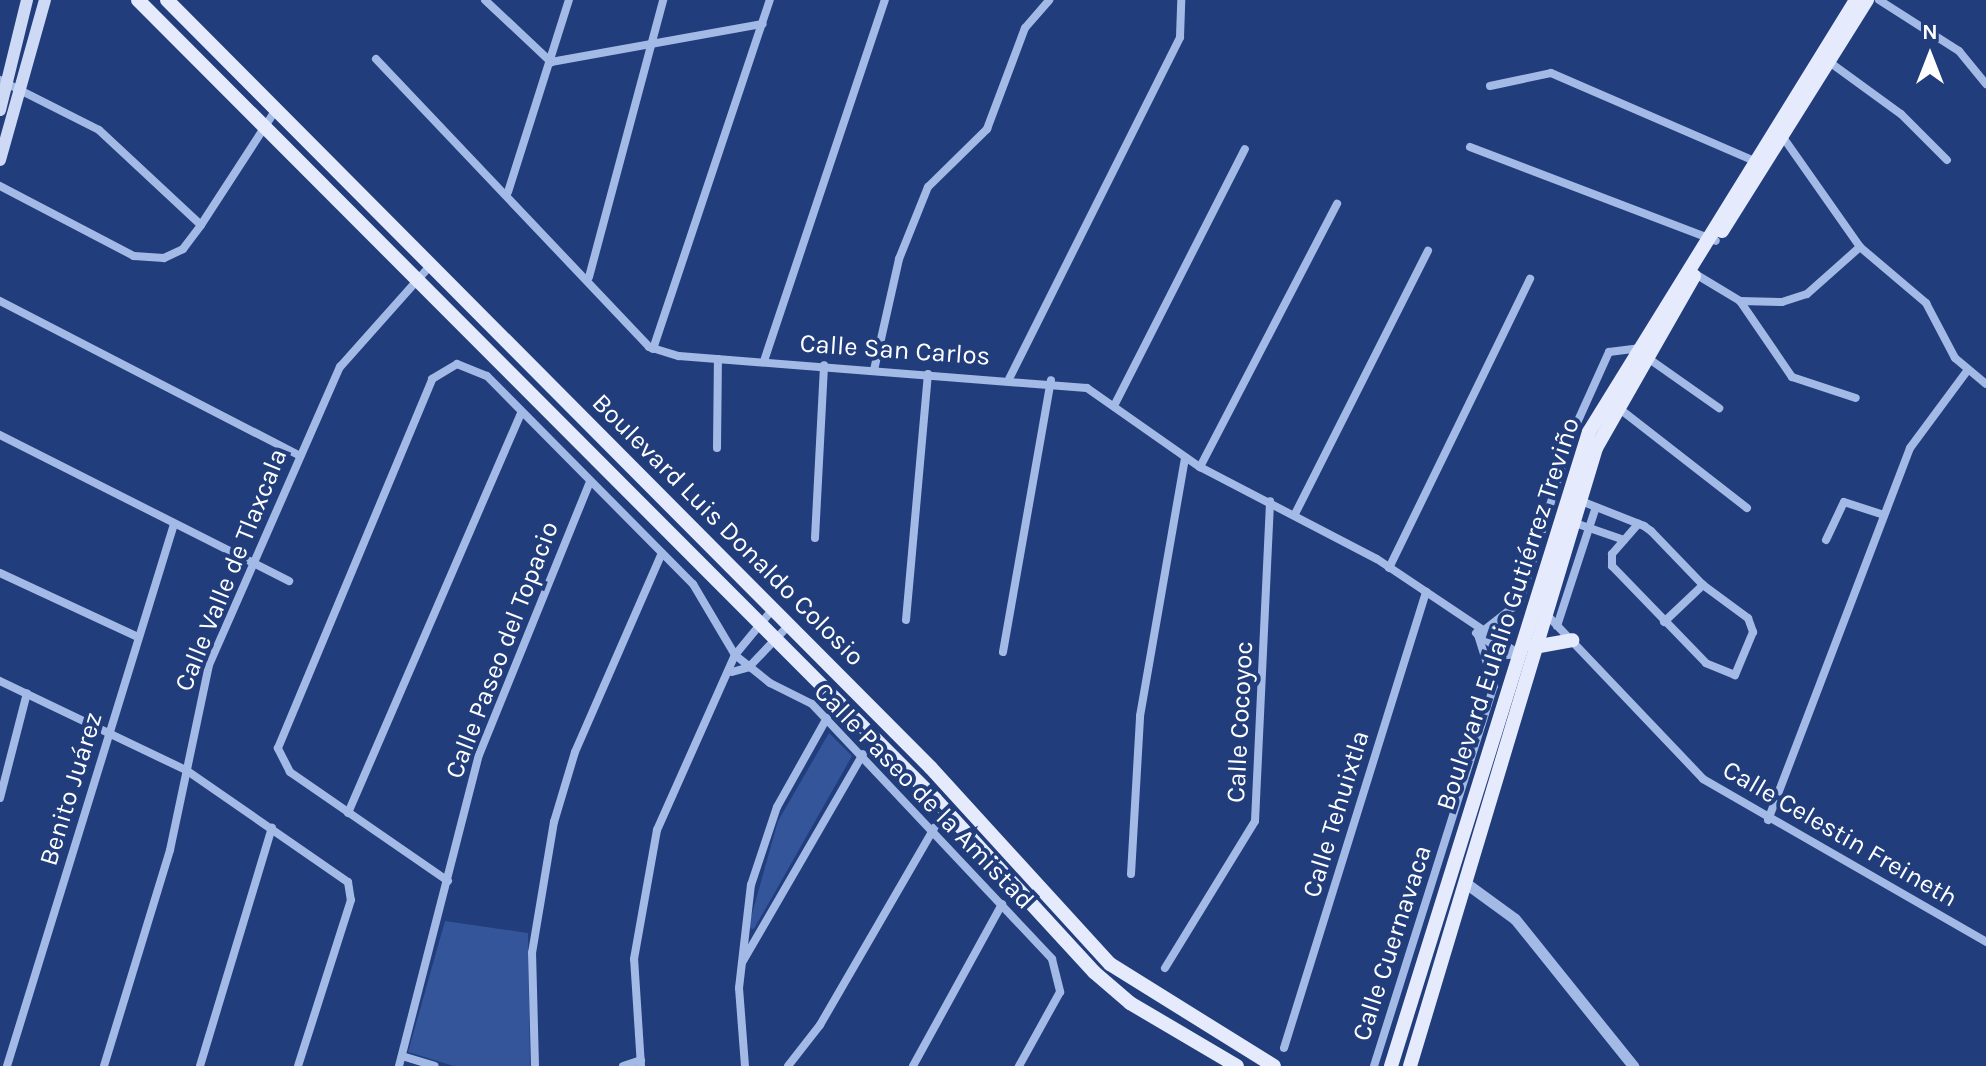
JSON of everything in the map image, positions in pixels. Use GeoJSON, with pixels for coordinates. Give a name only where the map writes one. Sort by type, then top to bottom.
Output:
{"type":"FeatureCollection","features":[{"type":"Feature","properties":{"kind":"main road"},"geometry":{"type":"LineString","coordinates":[[0,110],[4,82],[27,0]]}},
{"type":"Feature","properties":{"kind":"main road"},"geometry":{"type":"LineString","coordinates":[[0,160],[24,91],[45,0]]}},
{"type":"Feature","properties":{"kind":"main road","name":"Boulevard Luis Donaldo Colosio"},"geometry":{"type":"LineString","coordinates":[[138,0],[260,127],[776,639],[1111,989],[1237,1066]]}},
{"type":"Feature","properties":{"kind":"main road","name":"Boulevard Luis Donaldo Colosio"},"geometry":{"type":"LineString","coordinates":[[167,0],[931,768],[1110,964],[1274,1066]]}},
{"type":"Feature","properties":{"kind":"main road","name":"Boulevard Eulalio Gutiérrez Treviño"},"geometry":{"type":"LineString","coordinates":[[1825,59],[1856,0]]}},
{"type":"Feature","properties":{"kind":"main road","name":"Boulevard Eulalio Gutiérrez Treviño"},"geometry":{"type":"LineString","coordinates":[[1391,1066],[1544,577],[1610,403],[1778,131],[1867,0]]}},
{"type":"Feature","properties":{"kind":"main road","name":"Boulevard Eulalio Gutiérrez Treviño"},"geometry":{"type":"LineString","coordinates":[[1410,1066],[1524,692],[1539,645],[1553,621],[1582,525],[1581,501],[1610,403]]}},
{"type":"Feature","properties":{"kind":"main road"},"geometry":{"type":"LineString","coordinates":[[1544,577],[1553,621]]}},
{"type":"Feature","properties":{"kind":"main road"},"geometry":{"type":"LineString","coordinates":[[1524,692],[1519,654],[1539,645],[1572,640]]}},
{"type":"Feature","properties":{"kind":"main road"},"geometry":{"type":"LineString","coordinates":[[1435,923],[1467,884],[1460,870],[1483,769]]}},
{"type":"Feature","properties":{"kind":"street"},"geometry":{"type":"LineString","coordinates":[[485,0],[551,62]]}},
{"type":"Feature","properties":{"kind":"street"},"geometry":{"type":"LineString","coordinates":[[508,192],[569,0]]}},
{"type":"Feature","properties":{"kind":"street"},"geometry":{"type":"LineString","coordinates":[[589,277],[663,0]]}},
{"type":"Feature","properties":{"kind":"street"},"geometry":{"type":"LineString","coordinates":[[376,59],[508,192],[653,349],[770,0]]}},
{"type":"Feature","properties":{"kind":"street"},"geometry":{"type":"LineString","coordinates":[[764,361],[885,0]]}},
{"type":"Feature","properties":{"kind":"street"},"geometry":{"type":"LineString","coordinates":[[874,370],[899,259],[928,187],[992,121],[1025,28],[1049,0]]}},
{"type":"Feature","properties":{"kind":"street"},"geometry":{"type":"LineString","coordinates":[[1009,379],[1180,37],[1181,0]]}},
{"type":"Feature","properties":{"kind":"street"},"geometry":{"type":"LineString","coordinates":[[1879,0],[1959,51],[1986,84]]}},
{"type":"Feature","properties":{"kind":"street"},"geometry":{"type":"LineString","coordinates":[[551,62],[763,24]]}},
{"type":"Feature","properties":{"kind":"street"},"geometry":{"type":"LineString","coordinates":[[1825,59],[1901,114],[1947,160]]}},
{"type":"Feature","properties":{"kind":"street"},"geometry":{"type":"LineString","coordinates":[[1490,86],[1551,73],[1759,163]]}},
{"type":"Feature","properties":{"kind":"street"},"geometry":{"type":"LineString","coordinates":[[4,82],[121,147],[201,225]]}},
{"type":"Feature","properties":{"kind":"street"},"geometry":{"type":"LineString","coordinates":[[0,186],[144,259],[174,255],[201,225],[260,127],[275,111]]}},
{"type":"Feature","properties":{"kind":"street"},"geometry":{"type":"LineString","coordinates":[[1778,131],[1860,247],[1926,303],[1967,371],[1986,384]]}},
{"type":"Feature","properties":{"kind":"street"},"geometry":{"type":"LineString","coordinates":[[1470,147],[1712,239]]}},
{"type":"Feature","properties":{"kind":"street"},"geometry":{"type":"LineString","coordinates":[[1115,404],[1245,149]]}},
{"type":"Feature","properties":{"kind":"street"},"geometry":{"type":"LineString","coordinates":[[1200,467],[1337,204]]}},
{"type":"Feature","properties":{"kind":"street"},"geometry":{"type":"LineString","coordinates":[[1740,301],[1796,299],[1860,247]]}},
{"type":"Feature","properties":{"kind":"street"},"geometry":{"type":"LineString","coordinates":[[1295,514],[1428,251]]}},
{"type":"Feature","properties":{"kind":"street","name":"Calle Valle de Tlaxcala"},"geometry":{"type":"LineString","coordinates":[[104,1066],[170,850],[202,684],[340,367],[431,265]]}},
{"type":"Feature","properties":{"kind":"street"},"geometry":{"type":"LineString","coordinates":[[1692,271],[1740,301],[1792,377],[1856,398]]}},
{"type":"Feature","properties":{"kind":"street"},"geometry":{"type":"LineString","coordinates":[[1389,568],[1530,279]]}},
{"type":"Feature","properties":{"kind":"street"},"geometry":{"type":"LineString","coordinates":[[0,301],[300,456]]}},
{"type":"Feature","properties":{"kind":"street","name":"Calle San Carlos"},"geometry":{"type":"LineString","coordinates":[[653,349],[718,359],[1051,380],[1115,404],[1185,458],[1295,514],[1389,568],[1469,622],[1484,626],[1519,654]]}},
{"type":"Feature","properties":{"kind":"street"},"geometry":{"type":"LineString","coordinates":[[1478,635],[1484,626],[1520,602],[1572,434],[1609,352],[1640,352],[1719,408]]}},
{"type":"Feature","properties":{"kind":"street"},"geometry":{"type":"LineString","coordinates":[[717,448],[718,359]]}},
{"type":"Feature","properties":{"kind":"street"},"geometry":{"type":"LineString","coordinates":[[815,538],[824,365]]}},
{"type":"Feature","properties":{"kind":"street","name":"Calle Paseo de la Amistad"},"geometry":{"type":"LineString","coordinates":[[348,813],[290,772],[278,755],[432,379],[445,366],[481,370],[702,596],[735,655],[827,718],[934,828],[1062,977],[1019,1066]]}},
{"type":"Feature","properties":{"kind":"street"},"geometry":{"type":"LineString","coordinates":[[1768,820],[1916,435],[1967,371]]}},
{"type":"Feature","properties":{"kind":"street"},"geometry":{"type":"LineString","coordinates":[[906,620],[928,374]]}},
{"type":"Feature","properties":{"kind":"street"},"geometry":{"type":"LineString","coordinates":[[1003,652],[1051,380]]}},
{"type":"Feature","properties":{"kind":"street"},"geometry":{"type":"LineString","coordinates":[[1610,403],[1747,508]]}},
{"type":"Feature","properties":{"kind":"street"},"geometry":{"type":"LineString","coordinates":[[448,881],[348,813],[521,413]]}},
{"type":"Feature","properties":{"kind":"street"},"geometry":{"type":"LineString","coordinates":[[0,435],[289,581]]}},
{"type":"Feature","properties":{"kind":"street"},"geometry":{"type":"LineString","coordinates":[[1131,874],[1140,716],[1185,458]]}},
{"type":"Feature","properties":{"kind":"street","name":"Calle Paseo del Topacio"},"geometry":{"type":"LineString","coordinates":[[399,1066],[479,755],[590,482]]}},
{"type":"Feature","properties":{"kind":"street","name":"Calle Cocoyoc"},"geometry":{"type":"LineString","coordinates":[[1165,968],[1255,821],[1270,501]]}},
{"type":"Feature","properties":{"kind":"street"},"geometry":{"type":"LineString","coordinates":[[1581,501],[1638,524],[1752,626],[1740,671],[1719,671],[1664,622],[1612,566],[1624,540],[1638,524]]}},
{"type":"Feature","properties":{"kind":"street"},"geometry":{"type":"LineString","coordinates":[[1826,540],[1846,501],[1884,515]]}},
{"type":"Feature","properties":{"kind":"street"},"geometry":{"type":"LineString","coordinates":[[1596,507],[1582,525],[1624,540]]}},
{"type":"Feature","properties":{"kind":"street","name":"Benito Juárez"},"geometry":{"type":"LineString","coordinates":[[7,1066],[174,524]]}},
{"type":"Feature","properties":{"kind":"street"},"geometry":{"type":"LineString","coordinates":[[535,1066],[532,953],[554,822],[575,752],[662,553]]}},
{"type":"Feature","properties":{"kind":"street"},"geometry":{"type":"LineString","coordinates":[[0,573],[138,637]]}},
{"type":"Feature","properties":{"kind":"street"},"geometry":{"type":"LineString","coordinates":[[1664,622],[1703,585]]}},
{"type":"Feature","properties":{"kind":"street","name":"Calle Tehuixtla"},"geometry":{"type":"LineString","coordinates":[[1284,1048],[1426,592]]}},
{"type":"Feature","properties":{"kind":"street"},"geometry":{"type":"LineString","coordinates":[[623,1066],[641,1063],[634,959],[646,875],[674,782],[732,672],[735,655],[772,610]]}},
{"type":"Feature","properties":{"kind":"street","name":"Calle Celestin Freineth"},"geometry":{"type":"LineString","coordinates":[[1553,621],[1691,770],[1768,820],[1986,942]]}},
{"type":"Feature","properties":{"kind":"street","name":"Calle San Carlos"},"geometry":{"type":"LineString","coordinates":[[1469,622],[1478,635],[1507,655],[1519,654]]}},
{"type":"Feature","properties":{"kind":"street"},"geometry":{"type":"LineString","coordinates":[[732,672],[749,667],[788,626]]}},
{"type":"Feature","properties":{"kind":"street","name":"Calle Cuernavaca"},"geometry":{"type":"LineString","coordinates":[[1374,1066],[1494,686],[1478,635]]}},
{"type":"Feature","properties":{"kind":"street"},"geometry":{"type":"LineString","coordinates":[[0,681],[186,770],[272,828],[351,888],[298,1066]]}},
{"type":"Feature","properties":{"kind":"street"},"geometry":{"type":"LineString","coordinates":[[0,798],[27,693]]}},
{"type":"Feature","properties":{"kind":"street"},"geometry":{"type":"LineString","coordinates":[[745,1066],[741,965],[763,840],[827,718]]}},
{"type":"Feature","properties":{"kind":"street"},"geometry":{"type":"LineString","coordinates":[[741,965],[863,754]]}},
{"type":"Feature","properties":{"kind":"street"},"geometry":{"type":"LineString","coordinates":[[200,1066],[272,828]]}},
{"type":"Feature","properties":{"kind":"street"},"geometry":{"type":"LineString","coordinates":[[788,1066],[820,1025],[934,828]]}},
{"type":"Feature","properties":{"kind":"street"},"geometry":{"type":"LineString","coordinates":[[1467,884],[1515,919],[1633,1066]]}},
{"type":"Feature","properties":{"kind":"street"},"geometry":{"type":"LineString","coordinates":[[913,1066],[1002,904]]}},
{"type":"Feature","properties":{"kind":"street"},"geometry":{"type":"LineString","coordinates":[[402,1056],[435,1066]]}},
{"type":"Feature","properties":{"kind":"shaded area"},"geometry":{"type":"Polygon","coordinates":[[[829,733],[852,756],[754,929],[748,928],[778,821],[829,733]]]}},
{"type":"Feature","properties":{"kind":"shaded area"},"geometry":{"type":"Polygon","coordinates":[[[445,921],[528,933],[530,1066],[454,1066],[408,1052],[445,921]]]}}]}
